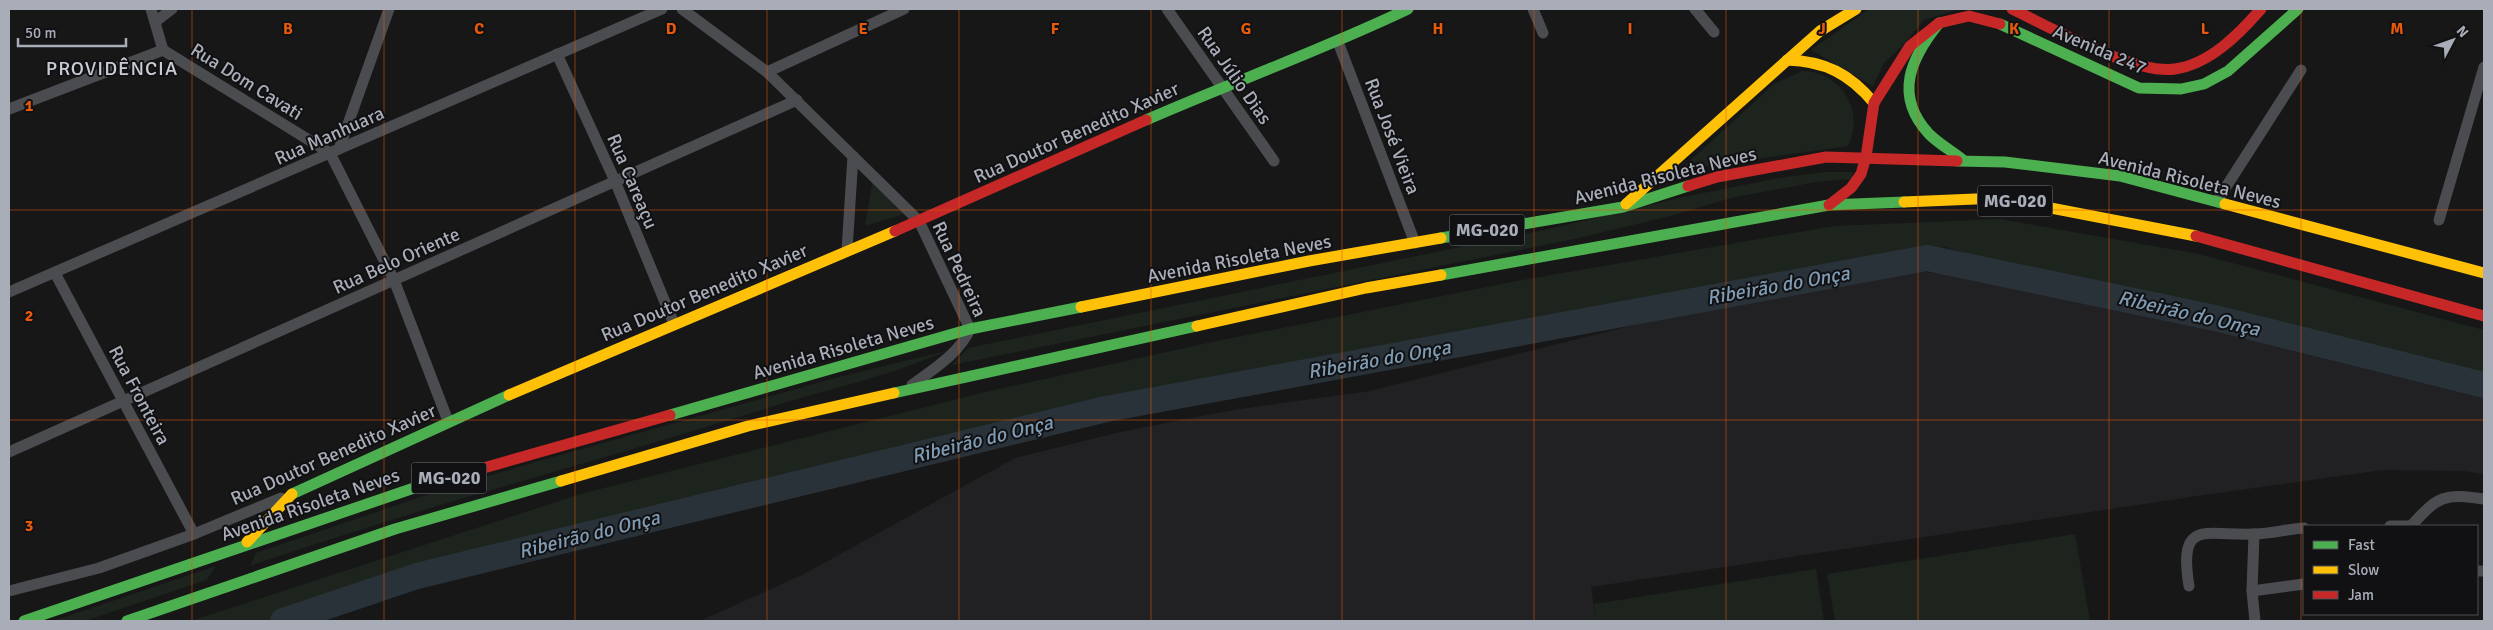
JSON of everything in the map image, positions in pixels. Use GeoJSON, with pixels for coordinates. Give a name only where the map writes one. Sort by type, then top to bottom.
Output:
{"type":"FeatureCollection","features":[{"type":"Feature","properties":{"kind":"main road","name":"Rua Doutor Benedito Xavier"},"geometry":{"type":"LineString","coordinates":[[292,494],[448,421],[919,221],[1222,86],[1338,42],[1408,9]]}},
{"type":"Feature","properties":{"kind":"main road"},"geometry":{"type":"LineString","coordinates":[[1623,207],[1820,31],[1856,9]]}},
{"type":"Feature","properties":{"kind":"main road","name":"Avenida 247"},"geometry":{"type":"LineString","coordinates":[[2012,9],[2137,65],[2174,70],[2211,55],[2245,26],[2261,9]]}},
{"type":"Feature","properties":{"kind":"main road","name":"Avenida 247"},"geometry":{"type":"LineString","coordinates":[[1829,205],[1851,188],[1861,174],[1866,157],[1874,103],[1910,46],[1939,23],[1969,16],[1991,22],[2139,88],[2181,89],[2204,84],[2228,71],[2298,9]]}},
{"type":"Feature","properties":{"kind":"main road"},"geometry":{"type":"LineString","coordinates":[[1939,23],[1919,50],[1912,66],[1909,94],[1915,114],[1927,132],[1963,160]]}},
{"type":"Feature","properties":{"kind":"main road"},"geometry":{"type":"LineString","coordinates":[[1787,60],[1807,60],[1846,74],[1861,87],[1874,103]]}},
{"type":"Feature","properties":{"kind":"main road","name":"Avenida Risoleta Neves"},"geometry":{"type":"LineString","coordinates":[[24,621],[245,544],[414,488],[970,329],[1309,261],[1623,207],[1717,177],[1826,157],[2006,162],[2120,176],[2484,273]]}},
{"type":"Feature","properties":{"kind":"main road","name":"MG-020"},"geometry":{"type":"LineString","coordinates":[[127,621],[395,529],[748,426],[1366,288],[1829,205],[1999,198],[2199,237],[2484,316]]}},
{"type":"Feature","properties":{"kind":"main road"},"geometry":{"type":"LineString","coordinates":[[245,544],[292,494]]}},
{"type":"Feature","properties":{"kind":"street","name":"Rua Dom Cavati"},"geometry":{"type":"LineString","coordinates":[[150,9],[163,50],[335,151]]}},
{"type":"Feature","properties":{"kind":"street"},"geometry":{"type":"LineString","coordinates":[[155,22],[172,9]]}},
{"type":"Feature","properties":{"kind":"street"},"geometry":{"type":"LineString","coordinates":[[389,9],[335,151],[394,280],[448,421]]}},
{"type":"Feature","properties":{"kind":"street","name":"Rua Manhuara"},"geometry":{"type":"LineString","coordinates":[[9,292],[662,9]]}},
{"type":"Feature","properties":{"kind":"street","name":"Rua Pedreira"},"geometry":{"type":"LineString","coordinates":[[682,9],[767,72],[919,221],[970,329],[967,338],[953,352],[902,392]]}},
{"type":"Feature","properties":{"kind":"street"},"geometry":{"type":"LineString","coordinates":[[767,72],[904,9]]}},
{"type":"Feature","properties":{"kind":"street","name":"Rua Júlio Dias"},"geometry":{"type":"LineString","coordinates":[[1167,9],[1274,161]]}},
{"type":"Feature","properties":{"kind":"street"},"geometry":{"type":"LineString","coordinates":[[1533,9],[1543,34]]}},
{"type":"Feature","properties":{"kind":"street"},"geometry":{"type":"LineString","coordinates":[[1695,9],[1714,32]]}},
{"type":"Feature","properties":{"kind":"street","name":"Rua José Vieira"},"geometry":{"type":"LineString","coordinates":[[1338,42],[1415,243]]}},
{"type":"Feature","properties":{"kind":"street"},"geometry":{"type":"LineString","coordinates":[[9,109],[163,50]]}},
{"type":"Feature","properties":{"kind":"street","name":"Rua Careaçu"},"geometry":{"type":"LineString","coordinates":[[557,54],[615,181],[674,324]]}},
{"type":"Feature","properties":{"kind":"street"},"geometry":{"type":"LineString","coordinates":[[2438,220],[2484,67]]}},
{"type":"Feature","properties":{"kind":"street"},"geometry":{"type":"LineString","coordinates":[[2217,201],[2301,70]]}},
{"type":"Feature","properties":{"kind":"street","name":"Rua Belo Oriente"},"geometry":{"type":"LineString","coordinates":[[9,452],[797,100]]}},
{"type":"Feature","properties":{"kind":"street"},"geometry":{"type":"LineString","coordinates":[[847,250],[853,156]]}},
{"type":"Feature","properties":{"kind":"street","name":"Rua Fronteira"},"geometry":{"type":"LineString","coordinates":[[54,273],[194,534]]}},
{"type":"Feature","properties":{"kind":"street","name":"Rua Doutor Benedito Xavier"},"geometry":{"type":"LineString","coordinates":[[9,591],[99,568],[194,534],[292,494]]}},
{"type":"Feature","properties":{"kind":"street"},"geometry":{"type":"LineString","coordinates":[[2412,525],[2430,507],[2444,497],[2484,499]]}},
{"type":"Feature","properties":{"kind":"street"},"geometry":{"type":"LineString","coordinates":[[2189,586],[2185,561],[2189,544],[2196,535],[2208,532],[2254,534],[2303,528]]}},
{"type":"Feature","properties":{"kind":"street"},"geometry":{"type":"LineString","coordinates":[[2254,534],[2252,591],[2255,621]]}},
{"type":"Feature","properties":{"kind":"street"},"geometry":{"type":"LineString","coordinates":[[2252,591],[2303,584]]}},
{"type":"Feature","properties":{"kind":"shaded area"},"geometry":{"type":"Polygon","coordinates":[[[1869,9],[1960,9],[1924,20],[1902,46],[1884,63],[1873,86],[1811,50],[1869,9]]]}},
{"type":"Feature","properties":{"kind":"shaded area"},"geometry":{"type":"Polygon","coordinates":[[[1802,71],[1816,73],[1828,78],[1846,95],[1854,120],[1853,133],[1848,146],[1680,170],[1774,84],[1802,71]]]}},
{"type":"Feature","properties":{"kind":"shaded area"},"geometry":{"type":"Polygon","coordinates":[[[1825,172],[1853,172],[1851,179],[1816,182],[1731,198],[1670,216],[1579,238],[952,365],[968,348],[1553,228],[1683,197],[1779,178],[1825,172]]]}},
{"type":"Feature","properties":{"kind":"shaded area"},"geometry":{"type":"Polygon","coordinates":[[[873,179],[908,213],[865,226],[873,179]]]}},
{"type":"Feature","properties":{"kind":"shaded area"},"geometry":{"type":"Polygon","coordinates":[[[2000,219],[2199,254],[2484,330],[2484,380],[2202,309],[2002,266],[1945,247],[1848,268],[1244,379],[996,431],[439,566],[271,621],[191,621],[584,493],[985,392],[1212,342],[1522,280],[1834,226],[2000,219]]]}},
{"type":"Feature","properties":{"kind":"shaded area"},"geometry":{"type":"Polygon","coordinates":[[[1926,272],[1997,281],[2130,308],[2484,397],[2484,474],[2463,471],[2383,470],[1591,587],[1596,621],[700,621],[804,574],[1015,458],[1120,432],[1233,410],[1370,391],[1693,310],[1816,284],[1926,272]]]}},
{"type":"Feature","properties":{"kind":"shaded area"},"geometry":{"type":"Polygon","coordinates":[[[946,351],[882,375],[380,523],[250,566],[256,553],[441,490],[843,376],[946,351]]]}},
{"type":"Feature","properties":{"kind":"shaded area"},"geometry":{"type":"Polygon","coordinates":[[[2075,534],[2090,621],[1835,621],[1827,574],[2075,534]]]}},
{"type":"Feature","properties":{"kind":"shaded area"},"geometry":{"type":"Polygon","coordinates":[[[216,566],[206,580],[85,621],[53,621],[216,566]]]}},
{"type":"Feature","properties":{"kind":"shaded area"},"geometry":{"type":"Polygon","coordinates":[[[1816,569],[1824,621],[1596,621],[1594,604],[1816,569]]]}},
{"type":"Feature","properties":{"kind":"waterway","name":"Ribeirão do Onça"},"geometry":{"type":"LineString","coordinates":[[283,621],[417,576],[1106,409],[1927,258],[2215,318],[2484,385]]}},
{"type":"Feature","properties":{"kind":"traffic: fast"},"geometry":{"type":"LineString","coordinates":[[1146,120],[1408,9]]}},
{"type":"Feature","properties":{"kind":"traffic: fast"},"geometry":{"type":"LineString","coordinates":[[2000,24],[2139,88],[2181,89],[2204,84],[2228,71],[2298,9]]}},
{"type":"Feature","properties":{"kind":"traffic: fast"},"geometry":{"type":"LineString","coordinates":[[1939,23],[1929,36],[1914,63],[1910,77],[1911,105],[1929,134],[1963,160]]}},
{"type":"Feature","properties":{"kind":"traffic: fast"},"geometry":{"type":"LineString","coordinates":[[1957,161],[2005,162],[2120,176],[2225,204]]}},
{"type":"Feature","properties":{"kind":"traffic: fast"},"geometry":{"type":"LineString","coordinates":[[1441,238],[1623,207],[1688,186]]}},
{"type":"Feature","properties":{"kind":"traffic: fast"},"geometry":{"type":"LineString","coordinates":[[1441,275],[1829,205],[1904,202]]}},
{"type":"Feature","properties":{"kind":"traffic: fast"},"geometry":{"type":"LineString","coordinates":[[670,415],[970,329],[1081,307]]}},
{"type":"Feature","properties":{"kind":"traffic: fast"},"geometry":{"type":"LineString","coordinates":[[894,393],[1197,326]]}},
{"type":"Feature","properties":{"kind":"traffic: fast"},"geometry":{"type":"LineString","coordinates":[[292,494],[509,395]]}},
{"type":"Feature","properties":{"kind":"traffic: fast"},"geometry":{"type":"LineString","coordinates":[[24,621],[414,488],[452,477]]}},
{"type":"Feature","properties":{"kind":"traffic: fast"},"geometry":{"type":"LineString","coordinates":[[127,621],[395,529],[561,481]]}},
{"type":"Feature","properties":{"kind":"traffic: slow"},"geometry":{"type":"LineString","coordinates":[[1626,204],[1820,31],[1856,9]]}},
{"type":"Feature","properties":{"kind":"traffic: slow"},"geometry":{"type":"LineString","coordinates":[[1787,60],[1813,63],[1836,71],[1856,84],[1874,103]]}},
{"type":"Feature","properties":{"kind":"traffic: slow"},"geometry":{"type":"LineString","coordinates":[[1904,202],[1999,198],[2196,236]]}},
{"type":"Feature","properties":{"kind":"traffic: slow"},"geometry":{"type":"LineString","coordinates":[[2225,204],[2484,273]]}},
{"type":"Feature","properties":{"kind":"traffic: slow"},"geometry":{"type":"LineString","coordinates":[[509,395],[895,231]]}},
{"type":"Feature","properties":{"kind":"traffic: slow"},"geometry":{"type":"LineString","coordinates":[[1081,307],[1309,261],[1441,238]]}},
{"type":"Feature","properties":{"kind":"traffic: slow"},"geometry":{"type":"LineString","coordinates":[[1197,326],[1366,288],[1441,275]]}},
{"type":"Feature","properties":{"kind":"traffic: slow"},"geometry":{"type":"LineString","coordinates":[[561,481],[748,426],[894,393]]}},
{"type":"Feature","properties":{"kind":"traffic: slow"},"geometry":{"type":"LineString","coordinates":[[247,542],[292,494]]}},
{"type":"Feature","properties":{"kind":"traffic: jam"},"geometry":{"type":"LineString","coordinates":[[2012,9],[2093,48],[2138,65],[2158,69],[2175,69],[2200,61],[2233,38],[2261,9]]}},
{"type":"Feature","properties":{"kind":"traffic: jam"},"geometry":{"type":"LineString","coordinates":[[1829,205],[1851,188],[1861,174],[1866,157],[1874,103],[1910,46],[1939,23],[1969,16],[2000,24]]}},
{"type":"Feature","properties":{"kind":"traffic: jam"},"geometry":{"type":"LineString","coordinates":[[895,231],[1146,120]]}},
{"type":"Feature","properties":{"kind":"traffic: jam"},"geometry":{"type":"LineString","coordinates":[[1688,186],[1717,177],[1826,157],[1957,161]]}},
{"type":"Feature","properties":{"kind":"traffic: jam"},"geometry":{"type":"LineString","coordinates":[[2196,236],[2484,316]]}},
{"type":"Feature","properties":{"kind":"traffic: jam"},"geometry":{"type":"LineString","coordinates":[[452,477],[670,415]]}},
{"type":"Feature","properties":{"kind":"district","name":"PROVIDÊNCIA"},"geometry":{"type":"Point","coordinates":[112,68]}}]}
